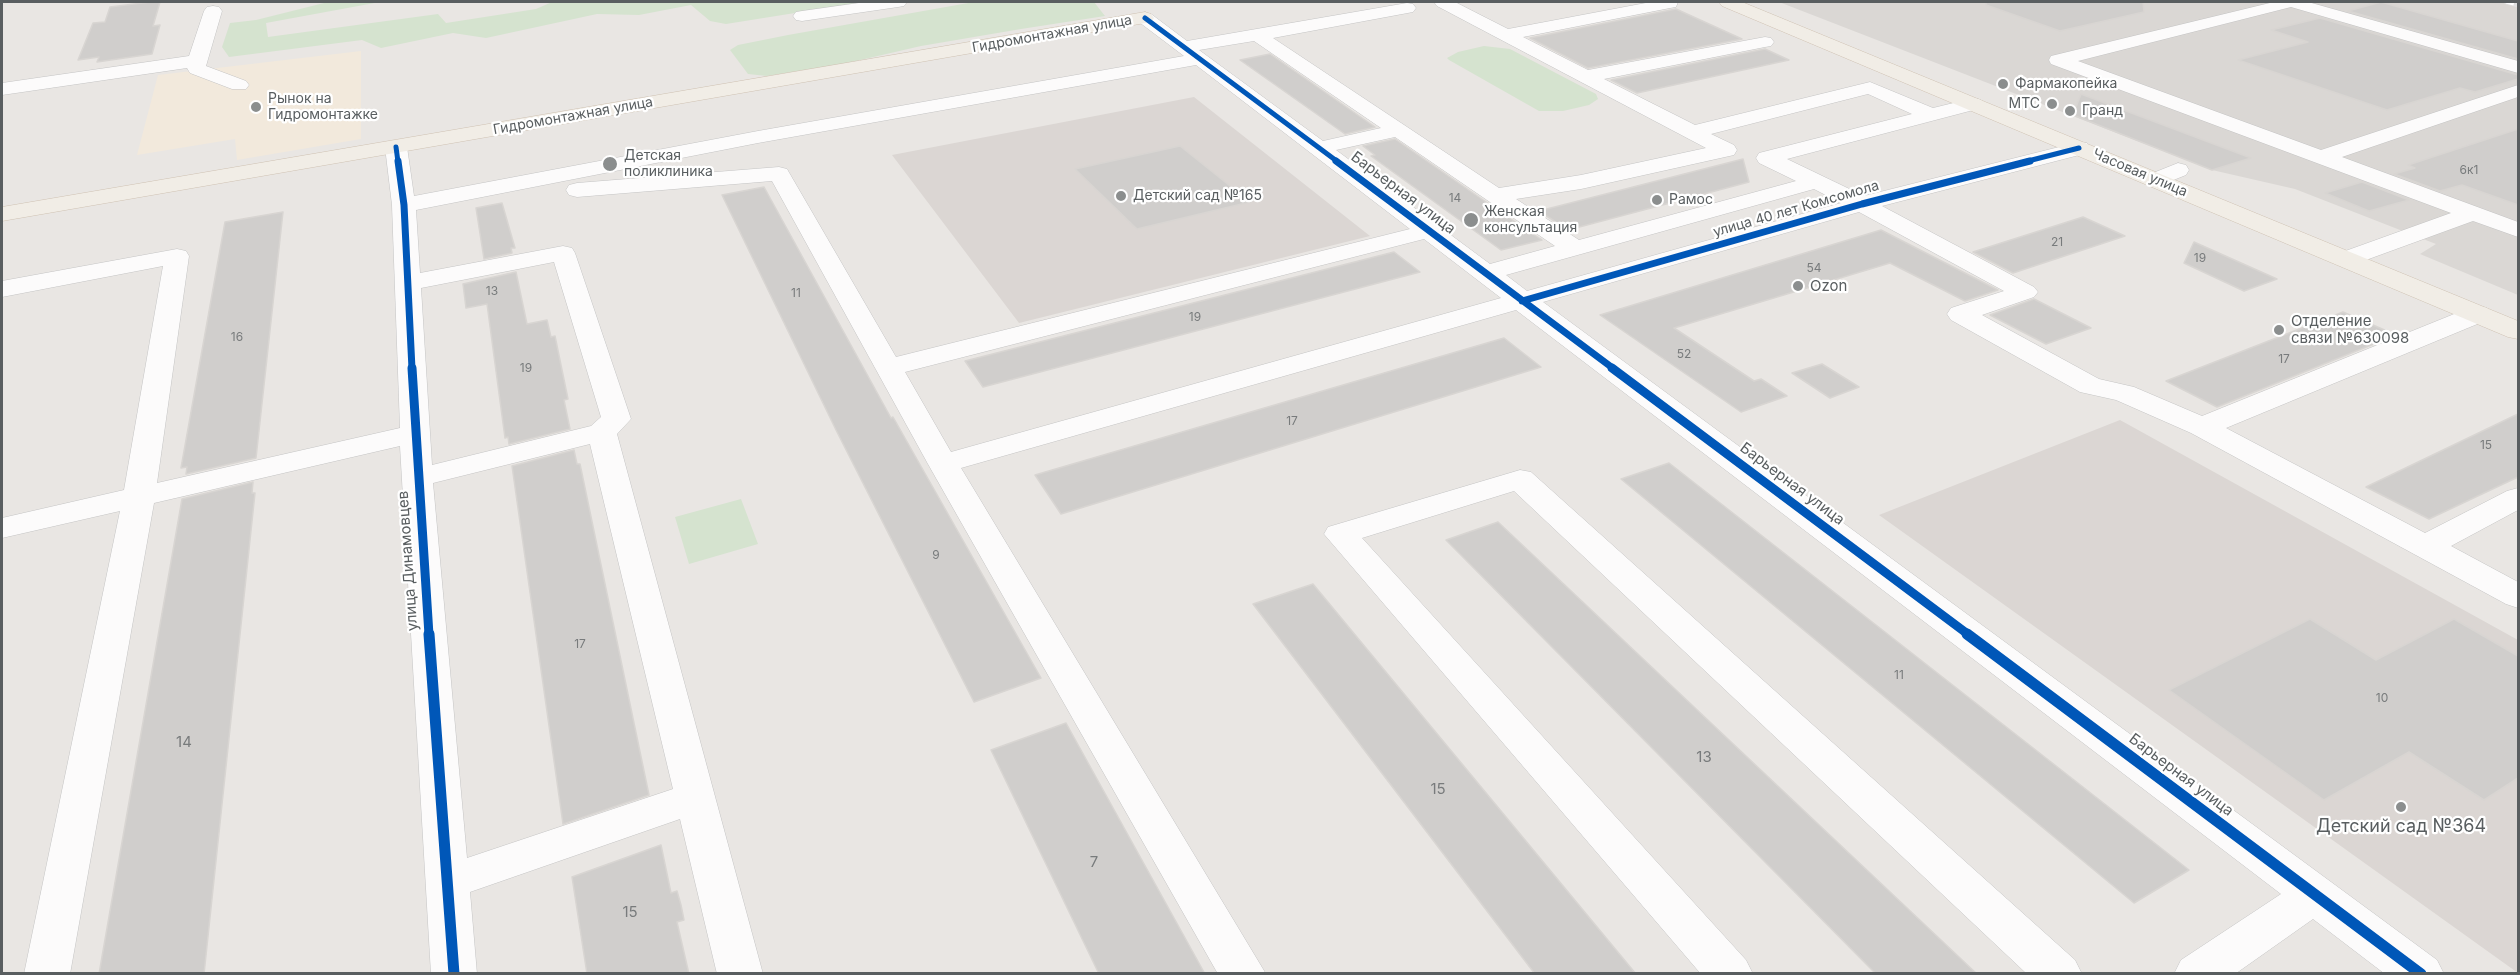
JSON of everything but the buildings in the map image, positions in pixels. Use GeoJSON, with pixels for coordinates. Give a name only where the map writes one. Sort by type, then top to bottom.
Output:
{"type":"FeatureCollection","features":[{"type":"Feature","properties":{"kind":"main road","name":"Часовая улица"},"geometry":{"type":"LineString","coordinates":[[1728,2],[1960,93],[2079,148],[2518,331]]}},
{"type":"Feature","properties":{"kind":"main road","name":"Гидромонтажная улица"},"geometry":{"type":"LineString","coordinates":[[2,214],[396,147],[1134,10]]}},
{"type":"Feature","properties":{"kind":"street"},"geometry":{"type":"LineString","coordinates":[[802,16],[898,2]]}},
{"type":"Feature","properties":{"kind":"street"},"geometry":{"type":"LineString","coordinates":[[1449,2],[1726,150],[1581,182],[1495,195]]}},
{"type":"Feature","properties":{"kind":"street"},"geometry":{"type":"LineString","coordinates":[[2518,67],[2292,2],[2058,60],[2518,230]]}},
{"type":"Feature","properties":{"kind":"street"},"geometry":{"type":"LineString","coordinates":[[1508,34],[1670,3]]}},
{"type":"Feature","properties":{"kind":"street"},"geometry":{"type":"LineString","coordinates":[[404,206],[1190,53],[1257,35],[1407,8]]}},
{"type":"Feature","properties":{"kind":"street","name":"Барьерная улица"},"geometry":{"type":"LineString","coordinates":[[1134,10],[2421,974]]}},
{"type":"Feature","properties":{"kind":"street"},"geometry":{"type":"LineString","coordinates":[[213,11],[197,61],[197,69],[239,85]]}},
{"type":"Feature","properties":{"kind":"street"},"geometry":{"type":"LineString","coordinates":[[1257,35],[1575,248]]}},
{"type":"Feature","properties":{"kind":"street"},"geometry":{"type":"LineString","coordinates":[[1588,76],[1765,42]]}},
{"type":"Feature","properties":{"kind":"street"},"geometry":{"type":"LineString","coordinates":[[2,89],[197,61]]}},
{"type":"Feature","properties":{"kind":"street"},"geometry":{"type":"LineString","coordinates":[[1693,132],[1870,88],[1933,116]]}},
{"type":"Feature","properties":{"kind":"street"},"geometry":{"type":"LineString","coordinates":[[2321,157],[2518,92]]}},
{"type":"Feature","properties":{"kind":"street"},"geometry":{"type":"LineString","coordinates":[[1960,93],[1933,116],[1767,158],[1862,204],[2025,292],[1960,314],[2090,386],[2124,393],[2202,427],[2518,596]]}},
{"type":"Feature","properties":{"kind":"street"},"geometry":{"type":"LineString","coordinates":[[1318,148],[1399,130]]}},
{"type":"Feature","properties":{"kind":"street","name":"улица Динамовцев"},"geometry":{"type":"LineString","coordinates":[[396,147],[404,206],[417,478],[454,974]]}},
{"type":"Feature","properties":{"kind":"street","name":"улица 40 лет Комсомола"},"geometry":{"type":"LineString","coordinates":[[943,464],[1862,204],[2079,148]]}},
{"type":"Feature","properties":{"kind":"street"},"geometry":{"type":"LineString","coordinates":[[2156,180],[2178,170]]}},
{"type":"Feature","properties":{"kind":"street"},"geometry":{"type":"LineString","coordinates":[[460,195],[527,195],[779,174],[943,464],[1243,974]]}},
{"type":"Feature","properties":{"kind":"street"},"geometry":{"type":"LineString","coordinates":[[1485,273],[1816,182]]}},
{"type":"Feature","properties":{"kind":"street"},"geometry":{"type":"LineString","coordinates":[[2346,259],[2473,213]]}},
{"type":"Feature","properties":{"kind":"street"},"geometry":{"type":"LineString","coordinates":[[890,367],[1429,231]]}},
{"type":"Feature","properties":{"kind":"street"},"geometry":{"type":"LineString","coordinates":[[408,283],[564,253],[615,418],[602,432],[417,478]]}},
{"type":"Feature","properties":{"kind":"street"},"geometry":{"type":"LineString","coordinates":[[2,289],[177,256],[139,496],[46,974]]}},
{"type":"Feature","properties":{"kind":"street"},"geometry":{"type":"LineString","coordinates":[[2202,427],[2478,314]]}},
{"type":"Feature","properties":{"kind":"street"},"geometry":{"type":"LineString","coordinates":[[602,432],[740,974]]}},
{"type":"Feature","properties":{"kind":"street"},"geometry":{"type":"LineString","coordinates":[[3,534],[139,496],[416,433]]}},
{"type":"Feature","properties":{"kind":"street"},"geometry":{"type":"LineString","coordinates":[[1730,974],[1340,534],[1520,479],[2059,974]]}},
{"type":"Feature","properties":{"kind":"street"},"geometry":{"type":"LineString","coordinates":[[2425,546],[2518,498]]}},
{"type":"Feature","properties":{"kind":"street"},"geometry":{"type":"LineString","coordinates":[[447,882],[695,798]]}},
{"type":"Feature","properties":{"kind":"street"},"geometry":{"type":"LineString","coordinates":[[2197,974],[2315,894]]}},
{"type":"Feature","properties":{"kind":"shaded area"},"geometry":{"type":"Polygon","coordinates":[[[1779,2],[2518,2],[2518,295],[2420,254],[2436,244],[2295,189],[2212,170],[1779,2]]]}},
{"type":"Feature","properties":{"kind":"shaded area","name":"Рынок на Гидромонтажке"},"geometry":{"type":"Polygon","coordinates":[[[361,51],[361,139],[237,160],[235,139],[137,155],[158,75],[361,51]]]}},
{"type":"Feature","properties":{"kind":"shaded area","name":"Детский сад №165"},"geometry":{"type":"Polygon","coordinates":[[[1194,97],[1370,236],[1019,323],[892,155],[1194,97]]]}},
{"type":"Feature","properties":{"kind":"shaded area","name":"Детский сад №364"},"geometry":{"type":"Polygon","coordinates":[[[2120,420],[2518,640],[2518,973],[1879,515],[2120,420]]]}},
{"type":"Feature","properties":{"kind":"green space"},"geometry":{"type":"Polygon","coordinates":[[[328,2],[380,2],[266,23],[268,37],[438,14],[446,23],[536,9],[552,2],[864,2],[726,24],[710,21],[691,5],[639,15],[597,14],[486,38],[453,33],[381,48],[362,40],[229,57],[222,47],[230,23],[256,20],[328,2]]]}},
{"type":"Feature","properties":{"kind":"green space"},"geometry":{"type":"Polygon","coordinates":[[[974,2],[1094,2],[1105,16],[921,46],[843,64],[767,76],[748,74],[730,50],[738,45],[788,35],[974,2]]]}},
{"type":"Feature","properties":{"kind":"green space"},"geometry":{"type":"Polygon","coordinates":[[[1484,46],[1510,49],[1596,94],[1598,99],[1589,105],[1563,111],[1539,111],[1447,58],[1458,52],[1484,46]]]}},
{"type":"Feature","properties":{"kind":"green space"},"geometry":{"type":"Polygon","coordinates":[[[741,499],[758,544],[689,564],[675,517],[741,499]]]}},
{"type":"Feature","properties":{"kind":"railway"},"geometry":{"type":"LineString","coordinates":[[2506,2],[2518,5]]}},
{"type":"Feature","properties":{"kind":"cycle path"},"geometry":{"type":"LineString","coordinates":[[1145,18],[2421,974]]}},
{"type":"Feature","properties":{"kind":"cycle path"},"geometry":{"type":"LineString","coordinates":[[396,147],[404,205],[417,478],[454,974]]}},
{"type":"Feature","properties":{"kind":"cycle path"},"geometry":{"type":"LineString","coordinates":[[1522,301],[1862,204],[2079,148]]}},
{"type":"Feature","properties":{"kind":"place","name":"Фармакопейка"},"geometry":{"type":"Point","coordinates":[2003,84]}},
{"type":"Feature","properties":{"kind":"place","name":"МТС"},"geometry":{"type":"Point","coordinates":[2052,104]}},
{"type":"Feature","properties":{"kind":"place","name":"Рынок на Гидромонтажке"},"geometry":{"type":"Point","coordinates":[256,107]}},
{"type":"Feature","properties":{"kind":"place","name":"Гранд"},"geometry":{"type":"Point","coordinates":[2070,111]}},
{"type":"Feature","properties":{"kind":"place","name":"Детская поликлиника"},"geometry":{"type":"Point","coordinates":[610,164]}},
{"type":"Feature","properties":{"kind":"place","name":"Детский сад №165"},"geometry":{"type":"Point","coordinates":[1121,196]}},
{"type":"Feature","properties":{"kind":"place","name":"Рамос"},"geometry":{"type":"Point","coordinates":[1657,200]}},
{"type":"Feature","properties":{"kind":"place","name":"Женская консультация"},"geometry":{"type":"Point","coordinates":[1471,220]}},
{"type":"Feature","properties":{"kind":"place","name":"Ozon"},"geometry":{"type":"Point","coordinates":[1798,286]}},
{"type":"Feature","properties":{"kind":"place","name":"Отделение связи №630098"},"geometry":{"type":"Point","coordinates":[2279,330]}},
{"type":"Feature","properties":{"kind":"place","name":"Детский сад №364"},"geometry":{"type":"Point","coordinates":[2401,807]}}]}
